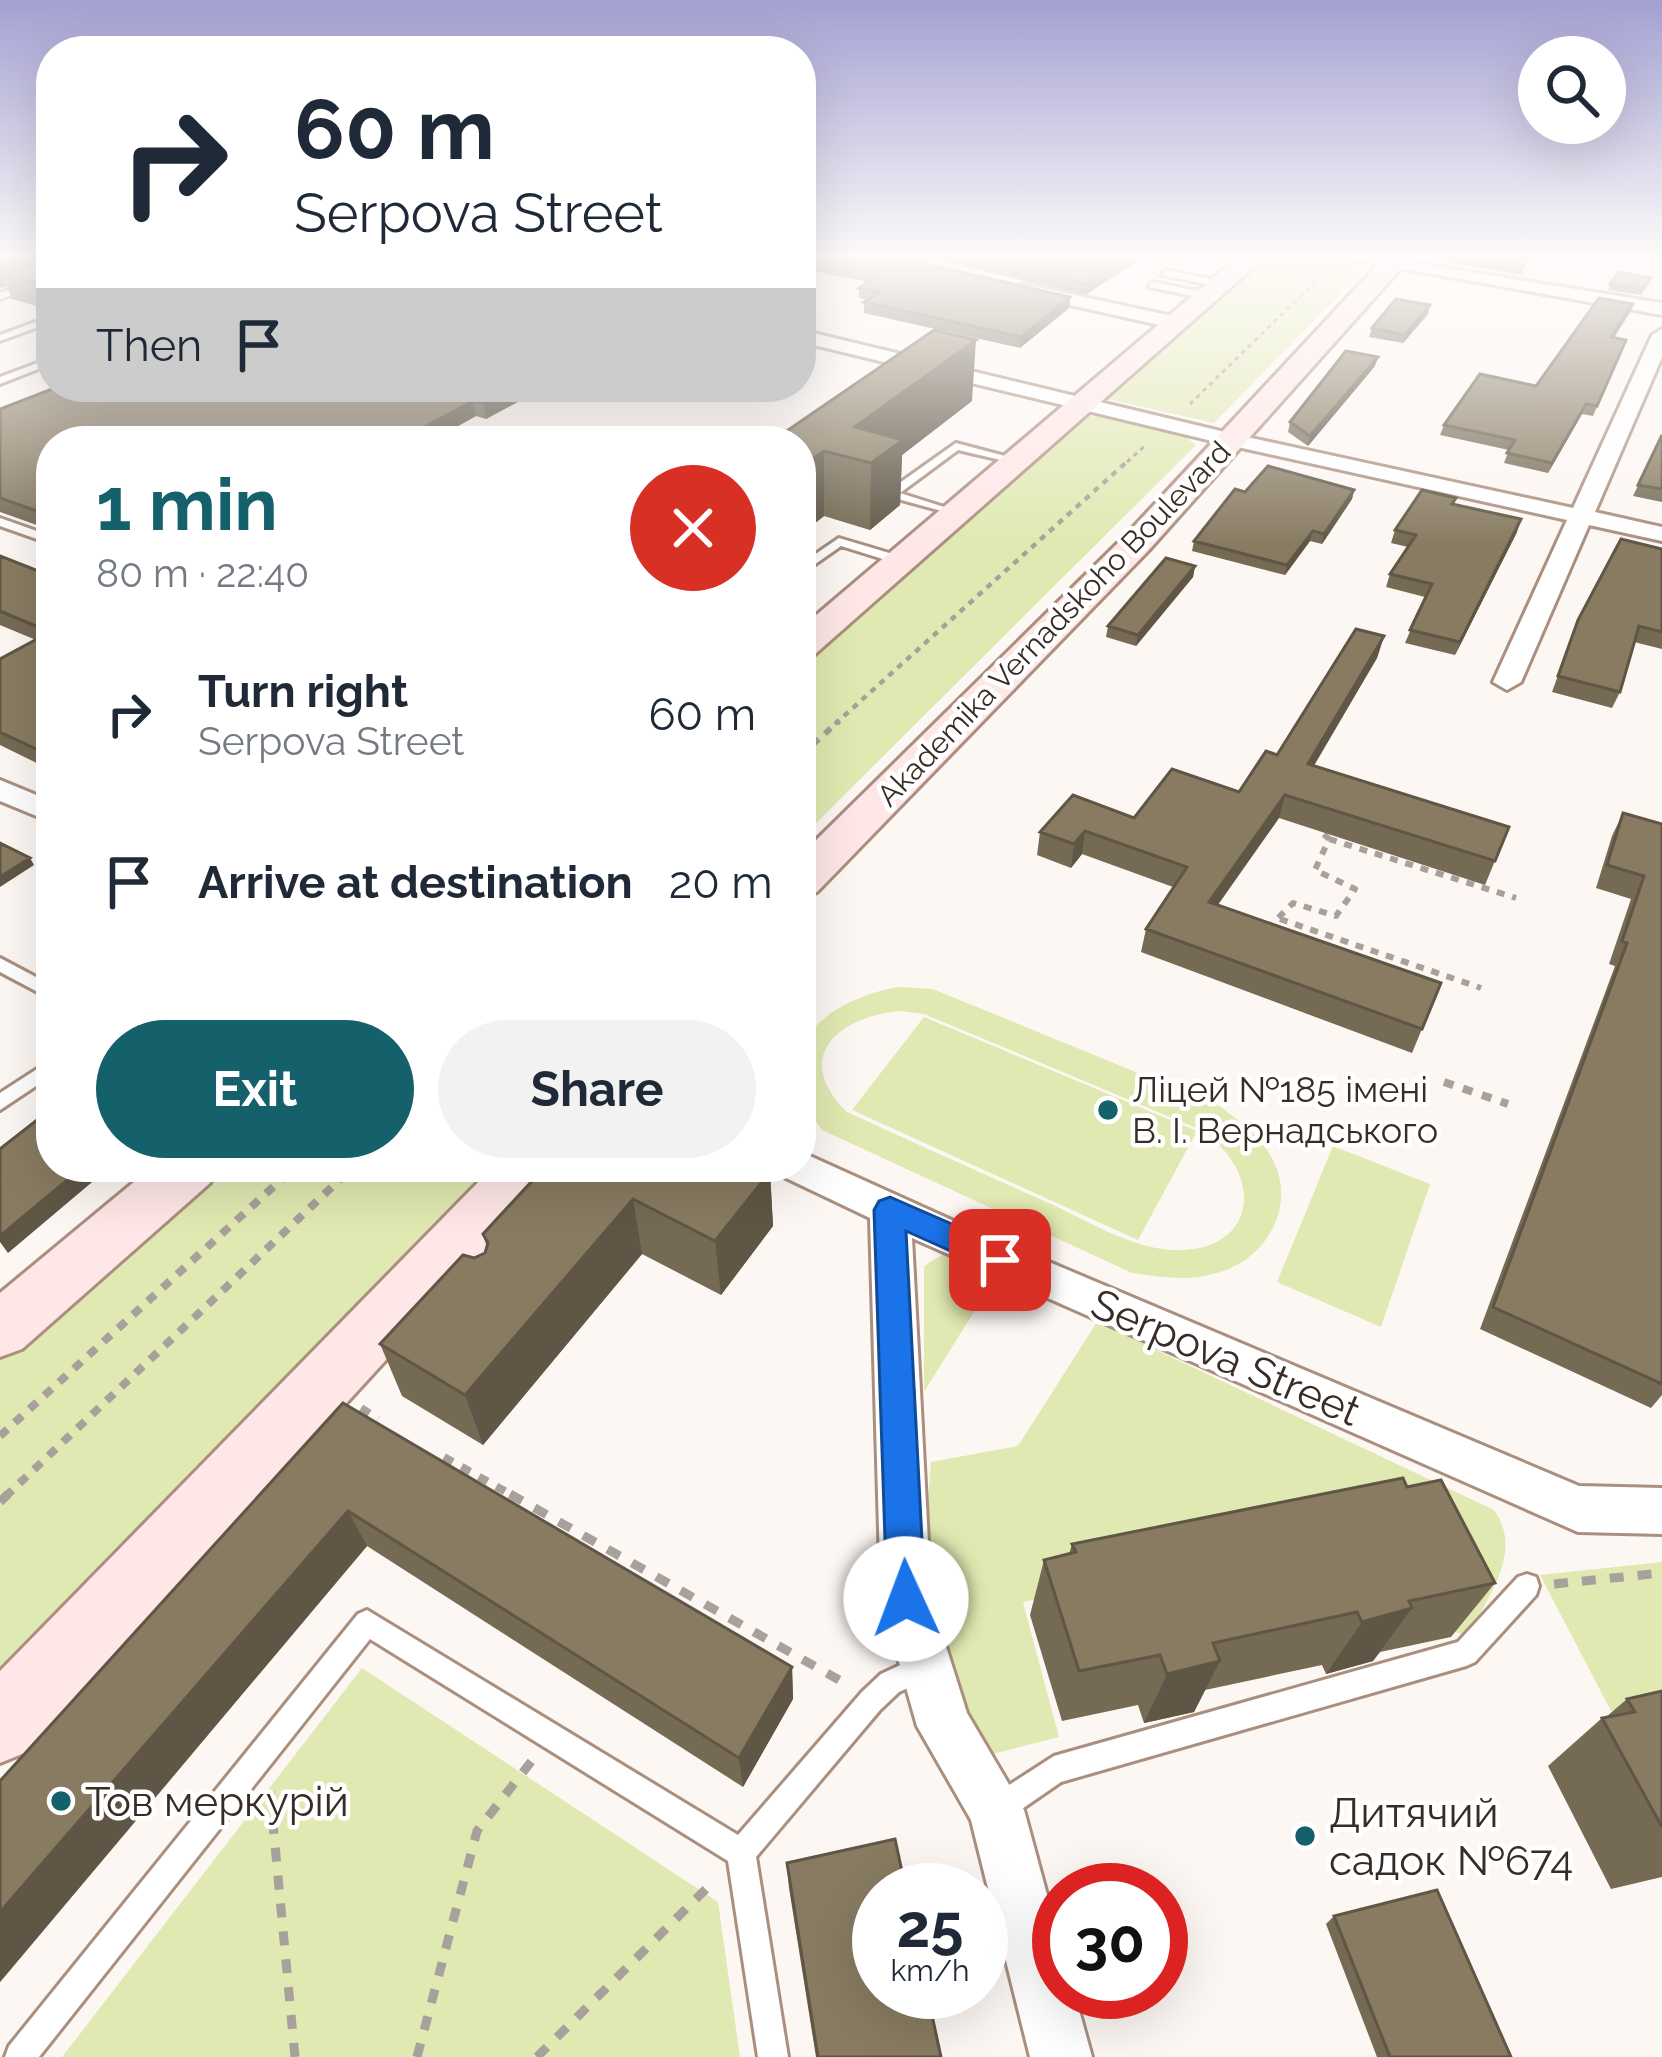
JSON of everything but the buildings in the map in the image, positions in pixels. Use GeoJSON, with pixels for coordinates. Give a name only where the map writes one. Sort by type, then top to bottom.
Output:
{"type":"FeatureCollection","features":[{"type":"Feature","properties":{"kind":"main road"},"geometry":{"type":"LineString","coordinates":[[816,619],[902,561],[1143,353]]}},
{"type":"Feature","properties":{"kind":"main road","name":"Akademika Vernadskoho Boulevard"},"geometry":{"type":"LineString","coordinates":[[816,866],[1137,544],[1312,353]]}},
{"type":"Feature","properties":{"kind":"main road"},"geometry":{"type":"LineString","coordinates":[[0,1330],[173,1182]]}},
{"type":"Feature","properties":{"kind":"main road"},"geometry":{"type":"LineString","coordinates":[[0,1725],[442,1270],[515,1182]]}},
{"type":"Feature","properties":{"kind":"street"},"geometry":{"type":"LineString","coordinates":[[875,353],[1233,440],[1662,534]]}},
{"type":"Feature","properties":{"kind":"street"},"geometry":{"type":"LineString","coordinates":[[1507,682],[1654,353]]}},
{"type":"Feature","properties":{"kind":"street"},"geometry":{"type":"LineString","coordinates":[[0,789],[36,806]]}},
{"type":"Feature","properties":{"kind":"street","name":"Serpova Street"},"geometry":{"type":"LineString","coordinates":[[816,1175],[1578,1509],[1662,1511]]}},
{"type":"Feature","properties":{"kind":"street"},"geometry":{"type":"LineString","coordinates":[[890,1210],[906,1599],[944,1726],[996,1810],[1061,2057]]}},
{"type":"Feature","properties":{"kind":"lane"},"geometry":{"type":"LineString","coordinates":[[906,382],[928,365]]}},
{"type":"Feature","properties":{"kind":"lane"},"geometry":{"type":"LineString","coordinates":[[0,381],[36,367]]}},
{"type":"Feature","properties":{"kind":"lane"},"geometry":{"type":"LineString","coordinates":[[956,514],[891,494],[956,446],[1018,461]]}},
{"type":"Feature","properties":{"kind":"lane"},"geometry":{"type":"LineString","coordinates":[[0,522],[36,535]]}},
{"type":"Feature","properties":{"kind":"lane"},"geometry":{"type":"LineString","coordinates":[[816,559],[839,542],[902,561]]}},
{"type":"Feature","properties":{"kind":"lane"},"geometry":{"type":"LineString","coordinates":[[0,964],[36,984]]}},
{"type":"Feature","properties":{"kind":"lane"},"geometry":{"type":"LineString","coordinates":[[0,1103],[36,1078]]}},
{"type":"Feature","properties":{"kind":"lane"},"geometry":{"type":"LineString","coordinates":[[996,1810],[1054,1770],[1466,1653],[1527,1586]]}},
{"type":"Feature","properties":{"kind":"lane"},"geometry":{"type":"LineString","coordinates":[[20,2057],[367,1623],[741,1853]]}},
{"type":"Feature","properties":{"kind":"lane"},"geometry":{"type":"LineString","coordinates":[[772,2057],[741,1853],[871,1701],[890,1683],[924,1667]]}},
{"type":"Feature","properties":{"kind":"path"},"geometry":{"type":"LineString","coordinates":[[1177,417],[1243,353]]}},
{"type":"Feature","properties":{"kind":"path"},"geometry":{"type":"LineString","coordinates":[[816,741],[1154,437]]}},
{"type":"Feature","properties":{"kind":"path"},"geometry":{"type":"LineString","coordinates":[[1320,831],[1329,839],[1516,898]]}},
{"type":"Feature","properties":{"kind":"path"},"geometry":{"type":"LineString","coordinates":[[1265,931],[1293,903],[1336,916],[1355,889],[1315,870],[1329,839]]}},
{"type":"Feature","properties":{"kind":"path"},"geometry":{"type":"LineString","coordinates":[[1280,919],[1481,988]]}},
{"type":"Feature","properties":{"kind":"path"},"geometry":{"type":"LineString","coordinates":[[1444,1082],[1508,1104]]}},
{"type":"Feature","properties":{"kind":"path"},"geometry":{"type":"LineString","coordinates":[[0,1436],[279,1182]]}},
{"type":"Feature","properties":{"kind":"path"},"geometry":{"type":"LineString","coordinates":[[0,1502],[337,1182]]}},
{"type":"Feature","properties":{"kind":"path"},"geometry":{"type":"LineString","coordinates":[[444,1457],[807,1658],[871,1701]]}},
{"type":"Feature","properties":{"kind":"path"},"geometry":{"type":"LineString","coordinates":[[1527,1586],[1662,1573]]}},
{"type":"Feature","properties":{"kind":"path"},"geometry":{"type":"LineString","coordinates":[[417,2057],[477,1832],[551,1736]]}},
{"type":"Feature","properties":{"kind":"path"},"geometry":{"type":"LineString","coordinates":[[266,1750],[295,2057]]}},
{"type":"Feature","properties":{"kind":"path"},"geometry":{"type":"LineString","coordinates":[[537,2057],[741,1853]]}},
{"type":"Feature","properties":{"kind":"green space"},"geometry":{"type":"Polygon","coordinates":[[[1147,353],[1283,353],[1214,423],[1098,397],[1147,353]]]}},
{"type":"Feature","properties":{"kind":"green space"},"geometry":{"type":"Polygon","coordinates":[[[1100,415],[1180,433],[1196,445],[816,823],[816,646],[1082,417],[1100,415]]]}},
{"type":"Feature","properties":{"kind":"green space"},"geometry":{"type":"Polygon","coordinates":[[[898,987],[933,989],[1221,1107],[1258,1138],[1274,1162],[1281,1197],[1272,1230],[1249,1257],[1217,1273],[1185,1278],[1132,1273],[822,1130],[816,1120],[816,1028],[845,1005],[898,987]],[[898,1011],[856,1022],[829,1044],[823,1058],[823,1074],[831,1092],[847,1112],[1105,1231],[1162,1249],[1192,1249],[1216,1242],[1232,1230],[1242,1213],[1244,1193],[1238,1171],[1224,1150],[1201,1130],[924,1014],[898,1011]]]}},
{"type":"Feature","properties":{"kind":"green space"},"geometry":{"type":"Polygon","coordinates":[[[924,1017],[1197,1131],[1138,1240],[852,1110],[924,1017]]]}},
{"type":"Feature","properties":{"kind":"green space"},"geometry":{"type":"Polygon","coordinates":[[[1333,1146],[1430,1184],[1381,1327],[1277,1282],[1333,1146]]]}},
{"type":"Feature","properties":{"kind":"green space"},"geometry":{"type":"Polygon","coordinates":[[[194,1182],[491,1182],[0,1681],[0,1352],[194,1182]]]}},
{"type":"Feature","properties":{"kind":"green space"},"geometry":{"type":"Polygon","coordinates":[[[948,1251],[997,1275],[924,1392],[924,1266],[948,1251]]]}},
{"type":"Feature","properties":{"kind":"green space"},"geometry":{"type":"Polygon","coordinates":[[[1097,1322],[1494,1510],[1502,1526],[1504,1558],[1468,1636],[1455,1632],[1402,1525],[1023,1602],[1059,1737],[985,1756],[937,1612],[928,1544],[931,1462],[1018,1446],[1097,1322]]]}},
{"type":"Feature","properties":{"kind":"green space"},"geometry":{"type":"Polygon","coordinates":[[[1662,1562],[1662,1701],[1611,1711],[1540,1575],[1662,1562]]]}},
{"type":"Feature","properties":{"kind":"green space"},"geometry":{"type":"Polygon","coordinates":[[[362,1668],[718,1902],[740,2057],[62,2057],[362,1668]]]}},
{"type":"Feature","properties":{"kind":"place","name":"Ліцей №185 імені В. І. Вернадського"},"geometry":{"type":"Point","coordinates":[1108,1110]}},
{"type":"Feature","properties":{"kind":"place","name":"Тов меркурій"},"geometry":{"type":"Point","coordinates":[61,1801]}},
{"type":"Feature","properties":{"kind":"place","name":"Дитячий садок №674"},"geometry":{"type":"Point","coordinates":[1305,1836]}},
{"type":"Feature","properties":{"kind":"route"},"geometry":{"type":"LineString","coordinates":[[906,1599],[890,1210],[1000,1260]]}}]}
